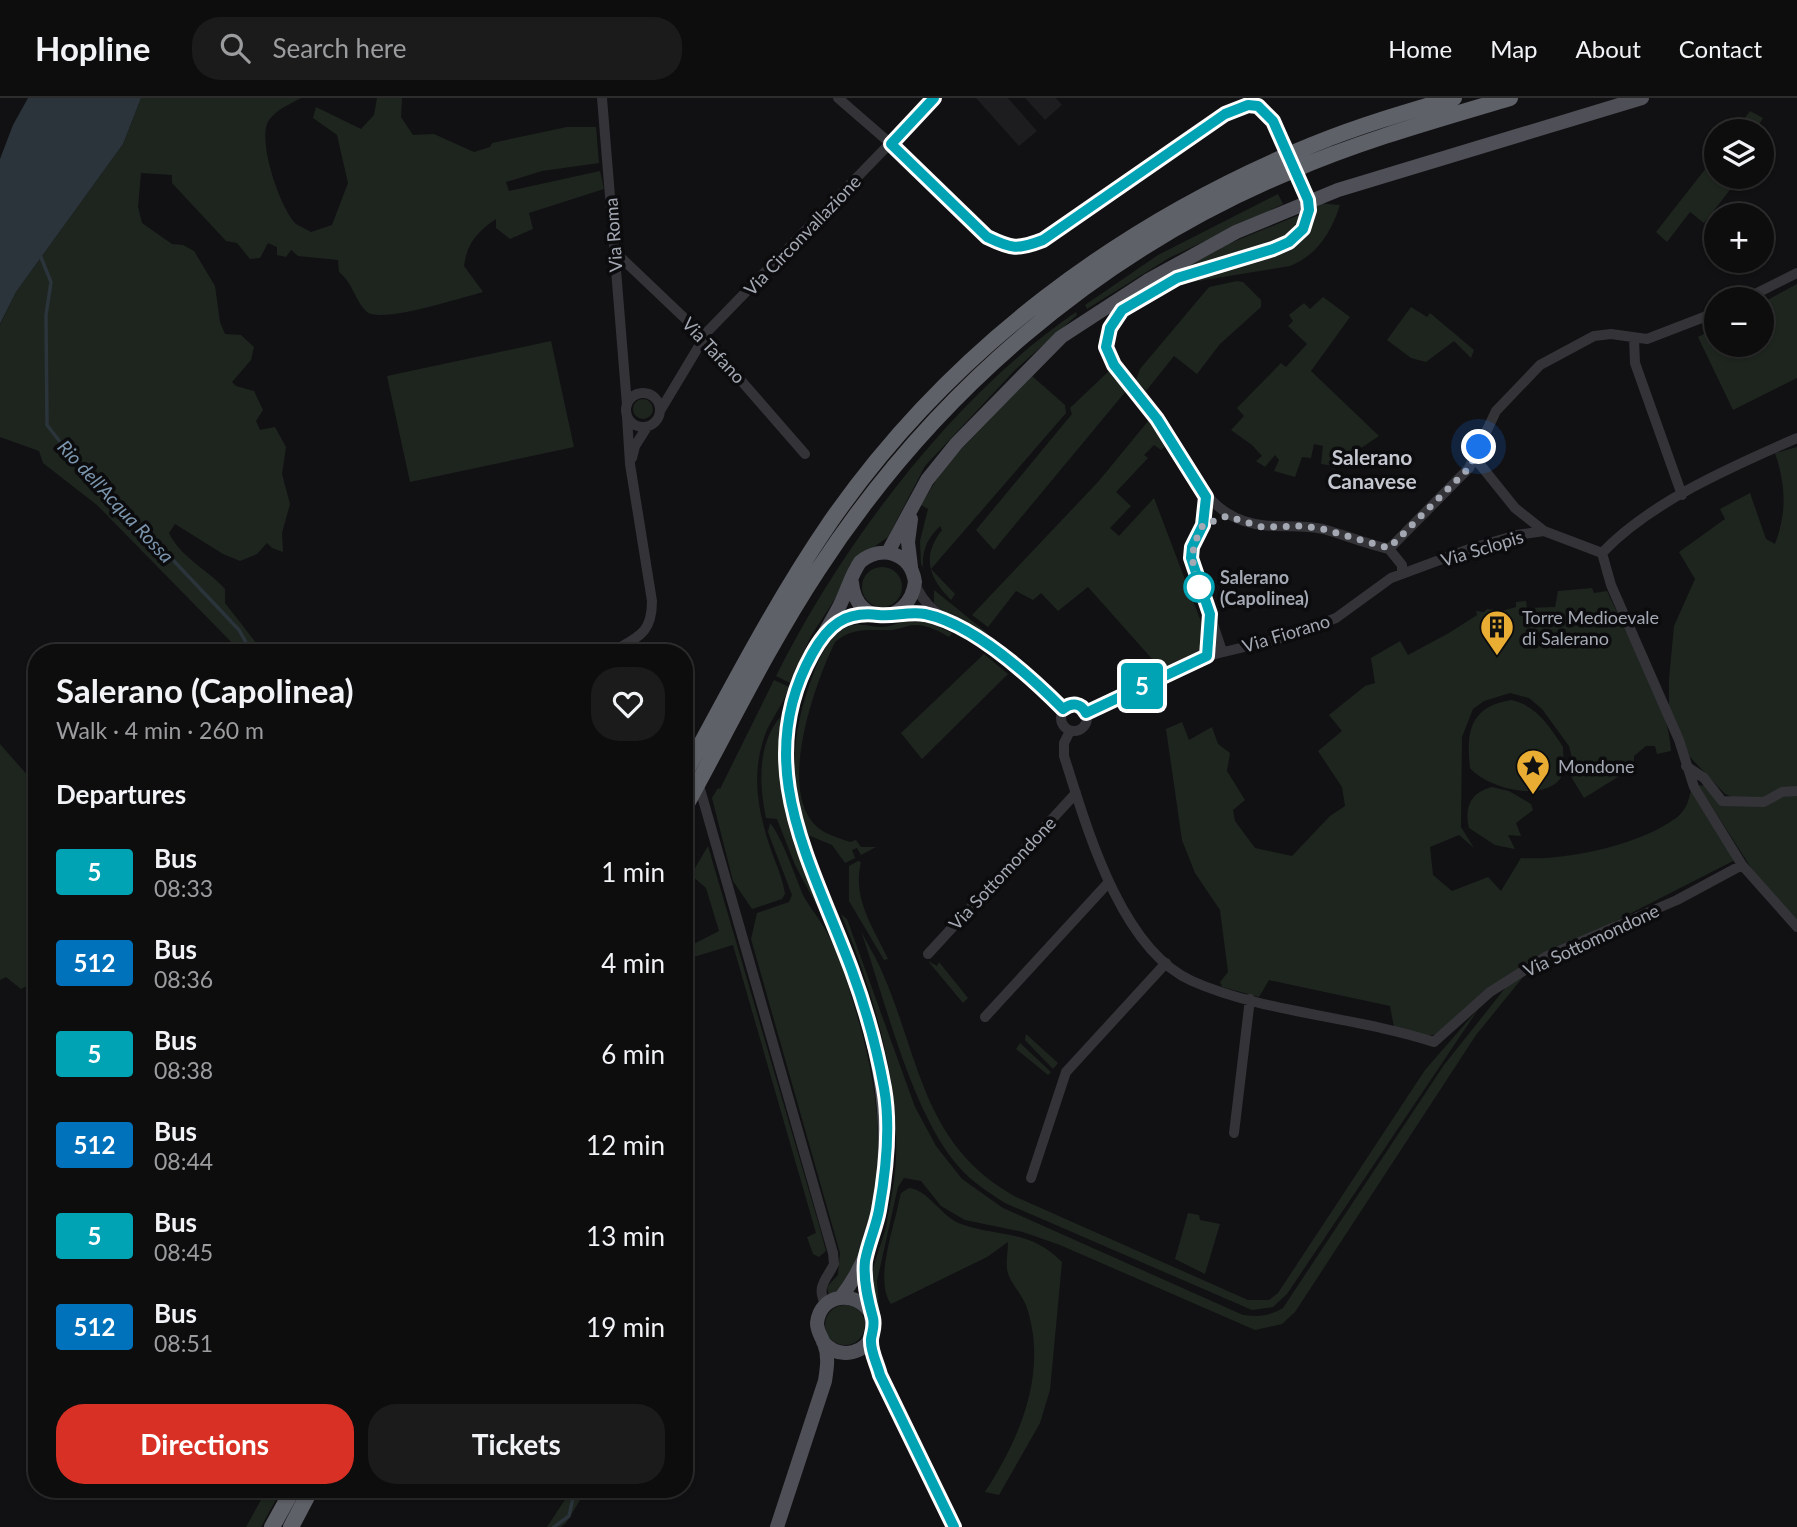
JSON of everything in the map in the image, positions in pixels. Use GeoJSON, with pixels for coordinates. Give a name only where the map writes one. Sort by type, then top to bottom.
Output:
{"type":"FeatureCollection","features":[{"type":"Feature","properties":{"kind":"highway"},"geometry":{"type":"LineString","coordinates":[[693,759],[781,599],[841,508],[917,415],[1012,323],[1113,248],[1220,186],[1325,140],[1454,98]]}},
{"type":"Feature","properties":{"kind":"highway"},"geometry":{"type":"LineString","coordinates":[[693,793],[793,612],[847,528],[930,425],[1022,337],[1121,262],[1193,219],[1259,185],[1352,147],[1510,98]]}},
{"type":"Feature","properties":{"kind":"highway"},"geometry":{"type":"LineString","coordinates":[[272,1527],[288,1498]]}},
{"type":"Feature","properties":{"kind":"highway"},"geometry":{"type":"LineString","coordinates":[[290,1527],[307,1498]]}},
{"type":"Feature","properties":{"kind":"main road"},"geometry":{"type":"LineString","coordinates":[[888,552],[927,480],[956,444],[1061,337],[1099,310],[1176,263],[1236,232],[1338,190],[1642,98]]}},
{"type":"Feature","properties":{"kind":"main road"},"geometry":{"type":"LineString","coordinates":[[852,583],[855,598],[866,611],[880,615],[898,612],[909,603],[915,583],[908,542],[913,510]]}},
{"type":"Feature","properties":{"kind":"main road"},"geometry":{"type":"LineString","coordinates":[[777,1527],[825,1381],[828,1362],[817,1323],[826,1305],[841,1297],[865,1261],[879,1210],[885,1168],[884,1091],[873,1038],[853,972],[797,835],[788,791],[785,759],[791,707],[798,679],[852,583],[860,562],[873,553],[888,552],[900,556],[911,567]]}},
{"type":"Feature","properties":{"kind":"main road"},"geometry":{"type":"LineString","coordinates":[[828,627],[866,611]]}},
{"type":"Feature","properties":{"kind":"main road"},"geometry":{"type":"LineString","coordinates":[[825,1381],[836,1363],[871,1337],[873,1323],[865,1261]]}},
{"type":"Feature","properties":{"kind":"main road"},"geometry":{"type":"LineString","coordinates":[[841,1297],[858,1300],[870,1312]]}},
{"type":"Feature","properties":{"kind":"main road"},"geometry":{"type":"LineString","coordinates":[[823,1342],[834,1351],[852,1352]]}},
{"type":"Feature","properties":{"kind":"street","name":"Via Roma"},"geometry":{"type":"LineString","coordinates":[[602,98],[630,464],[652,601],[652,622],[642,634],[625,644]]}},
{"type":"Feature","properties":{"kind":"street"},"geometry":{"type":"LineString","coordinates":[[838,98],[891,144],[987,237],[1020,249],[1043,240],[1225,114],[1259,102],[1284,142],[1304,190],[1309,210],[1303,229],[1289,242],[1177,278],[1122,310],[1107,337],[1106,347],[1114,365],[1157,419],[1206,497],[1227,516],[1262,527],[1302,526],[1323,529],[1389,548],[1402,565],[1402,574]]}},
{"type":"Feature","properties":{"kind":"street","name":"Via Circonvallazione"},"geometry":{"type":"LineString","coordinates":[[660,411],[704,338],[934,98]]}},
{"type":"Feature","properties":{"kind":"street","name":"Via Tafano"},"geometry":{"type":"LineString","coordinates":[[615,252],[704,338],[805,454]]}},
{"type":"Feature","properties":{"kind":"street"},"geometry":{"type":"LineString","coordinates":[[1769,287],[1797,273]]}},
{"type":"Feature","properties":{"kind":"street"},"geometry":{"type":"LineString","coordinates":[[1389,548],[1469,468],[1496,411],[1540,365],[1603,334],[1647,339],[1704,317]]}},
{"type":"Feature","properties":{"kind":"street"},"geometry":{"type":"LineString","coordinates":[[1634,338],[1635,363],[1682,495]]}},
{"type":"Feature","properties":{"kind":"street","name":"Via Roma"},"geometry":{"type":"LineString","coordinates":[[624,372],[643,394]]}},
{"type":"Feature","properties":{"kind":"street"},"geometry":{"type":"LineString","coordinates":[[647,427],[638,426],[627,411],[643,394],[659,392],[678,379]]}},
{"type":"Feature","properties":{"kind":"street"},"geometry":{"type":"LineString","coordinates":[[630,464],[635,446],[647,427],[656,421],[660,411],[657,400],[643,394]]}},
{"type":"Feature","properties":{"kind":"street"},"geometry":{"type":"LineString","coordinates":[[1797,438],[1752,457],[1682,495],[1621,533],[1602,553],[1611,585],[1679,740],[1694,787],[1742,865],[1797,927]]}},
{"type":"Feature","properties":{"kind":"street"},"geometry":{"type":"LineString","coordinates":[[1474,457],[1515,508],[1544,531]]}},
{"type":"Feature","properties":{"kind":"street"},"geometry":{"type":"LineString","coordinates":[[1206,497],[1203,525],[1192,547],[1191,558],[1222,651]]}},
{"type":"Feature","properties":{"kind":"street"},"geometry":{"type":"LineString","coordinates":[[1203,525],[1227,516]]}},
{"type":"Feature","properties":{"kind":"street","name":"Via Sclopis"},"geometry":{"type":"LineString","coordinates":[[1402,574],[1517,535],[1544,531],[1602,553]]}},
{"type":"Feature","properties":{"kind":"street","name":"Via Fiorano"},"geometry":{"type":"LineString","coordinates":[[1086,713],[1207,656],[1282,638],[1336,618],[1391,578],[1402,574]]}},
{"type":"Feature","properties":{"kind":"street"},"geometry":{"type":"LineString","coordinates":[[915,583],[926,603],[954,625],[983,642],[1044,690],[1063,709]]}},
{"type":"Feature","properties":{"kind":"street"},"geometry":{"type":"LineString","coordinates":[[898,612],[928,615],[954,625]]}},
{"type":"Feature","properties":{"kind":"street"},"geometry":{"type":"LineString","coordinates":[[1207,656],[1210,614]]}},
{"type":"Feature","properties":{"kind":"street"},"geometry":{"type":"LineString","coordinates":[[1073,704],[1079,705],[1086,713],[1082,728],[1070,731],[1061,722],[1063,709],[1073,704]]}},
{"type":"Feature","properties":{"kind":"street","name":"Via Sottomondone"},"geometry":{"type":"LineString","coordinates":[[1070,731],[1064,756],[1109,882],[1129,919],[1166,963],[1191,981],[1250,999],[1434,1042],[1490,992],[1547,956],[1677,900],[1742,865]]}},
{"type":"Feature","properties":{"kind":"street"},"geometry":{"type":"LineString","coordinates":[[1686,766],[1704,778],[1722,801],[1764,802],[1782,792],[1797,791]]}},
{"type":"Feature","properties":{"kind":"street"},"geometry":{"type":"LineString","coordinates":[[693,769],[833,1253],[834,1264],[822,1281],[821,1291],[826,1305]]}},
{"type":"Feature","properties":{"kind":"street","name":"Via Sottomondone"},"geometry":{"type":"LineString","coordinates":[[928,954],[1076,793]]}},
{"type":"Feature","properties":{"kind":"street"},"geometry":{"type":"LineString","coordinates":[[985,1017],[1109,882]]}},
{"type":"Feature","properties":{"kind":"street"},"geometry":{"type":"LineString","coordinates":[[1031,1178],[1066,1072],[1166,963]]}},
{"type":"Feature","properties":{"kind":"street"},"geometry":{"type":"LineString","coordinates":[[1234,1133],[1250,999]]}},
{"type":"Feature","properties":{"kind":"street"},"geometry":{"type":"LineString","coordinates":[[871,1337],[880,1375],[954,1527]]}},
{"type":"Feature","properties":{"kind":"street"},"geometry":{"type":"LineString","coordinates":[[852,1352],[880,1375]]}},
{"type":"Feature","properties":{"kind":"shaded area"},"geometry":{"type":"Polygon","coordinates":[[[28,98],[141,98],[123,144],[16,292],[0,324],[0,159],[13,125],[28,98]]]}},
{"type":"Feature","properties":{"kind":"shaded area"},"geometry":{"type":"Polygon","coordinates":[[[141,98],[301,98],[272,116],[266,129],[265,142],[283,204],[296,224],[311,232],[332,225],[348,183],[337,135],[313,118],[316,107],[361,129],[374,115],[377,98],[402,98],[401,117],[413,135],[434,134],[474,152],[490,147],[492,143],[567,127],[596,127],[599,163],[542,171],[506,182],[509,191],[600,171],[604,189],[529,213],[533,229],[510,239],[496,228],[496,219],[474,239],[464,266],[483,292],[389,315],[367,312],[348,281],[339,272],[338,260],[298,256],[291,250],[286,257],[277,255],[277,247],[268,243],[260,258],[250,259],[237,243],[226,241],[172,183],[172,175],[141,173],[138,207],[142,223],[172,244],[183,245],[194,251],[215,286],[220,322],[225,334],[241,335],[254,347],[251,360],[232,382],[236,386],[254,391],[263,410],[256,421],[260,430],[275,427],[286,447],[282,474],[290,504],[282,533],[283,552],[267,543],[257,554],[240,561],[223,554],[175,524],[169,533],[187,557],[225,589],[225,603],[257,644],[233,644],[97,505],[43,463],[39,451],[0,437],[0,325],[16,292],[123,144],[141,98]]]}},
{"type":"Feature","properties":{"kind":"shaded area"},"geometry":{"type":"Polygon","coordinates":[[[976,98],[1008,98],[1037,131],[1019,146],[976,98]]]}},
{"type":"Feature","properties":{"kind":"shaded area"},"geometry":{"type":"Polygon","coordinates":[[[1025,98],[1056,98],[1062,105],[1045,120],[1025,98]]]}},
{"type":"Feature","properties":{"kind":"shaded area"},"geometry":{"type":"Polygon","coordinates":[[[1750,111],[1763,118],[1762,119],[1744,119],[1750,111]]]}},
{"type":"Feature","properties":{"kind":"shaded area"},"geometry":{"type":"Polygon","coordinates":[[[1704,171],[1704,189],[1731,189],[1720,203],[1704,203],[1704,223],[1690,212],[1667,242],[1656,232],[1704,171]]]}},
{"type":"Feature","properties":{"kind":"shaded area"},"geometry":{"type":"Polygon","coordinates":[[[1278,194],[1283,204],[1169,258],[1087,309],[1085,305],[1158,255],[1278,194]]]}},
{"type":"Feature","properties":{"kind":"shaded area"},"geometry":{"type":"Polygon","coordinates":[[[1317,203],[1340,205],[1322,242],[1300,261],[1290,266],[1174,285],[1192,277],[1283,252],[1301,240],[1313,224],[1317,203]]]}},
{"type":"Feature","properties":{"kind":"shaded area"},"geometry":{"type":"Polygon","coordinates":[[[1304,213],[1298,226],[1279,241],[1176,272],[1211,251],[1304,213]]]}},
{"type":"Feature","properties":{"kind":"shaded area"},"geometry":{"type":"Polygon","coordinates":[[[1243,282],[1261,300],[1261,307],[1220,344],[1197,374],[1174,356],[1146,391],[1136,380],[1140,369],[1209,287],[1243,282]]]}},
{"type":"Feature","properties":{"kind":"shaded area"},"geometry":{"type":"Polygon","coordinates":[[[1797,284],[1797,378],[1733,410],[1708,357],[1774,357],[1774,296],[1797,284]]]}},
{"type":"Feature","properties":{"kind":"shaded area"},"geometry":{"type":"Polygon","coordinates":[[[1323,297],[1350,317],[1311,371],[1379,436],[1334,466],[1321,464],[1323,446],[1314,444],[1311,458],[1302,457],[1295,477],[1274,471],[1279,460],[1275,455],[1265,467],[1256,461],[1262,456],[1231,430],[1244,416],[1237,408],[1281,363],[1286,367],[1307,344],[1288,326],[1293,321],[1289,315],[1304,303],[1310,309],[1323,297]]]}},
{"type":"Feature","properties":{"kind":"shaded area"},"geometry":{"type":"Polygon","coordinates":[[[1411,307],[1427,317],[1430,313],[1474,350],[1471,358],[1454,341],[1426,362],[1411,358],[1387,340],[1411,307]]]}},
{"type":"Feature","properties":{"kind":"shaded area"},"geometry":{"type":"Polygon","coordinates":[[[1076,312],[1077,315],[1015,370],[925,466],[888,537],[850,564],[842,588],[811,636],[790,683],[776,676],[833,575],[905,476],[944,429],[987,386],[1031,346],[1076,312]]]}},
{"type":"Feature","properties":{"kind":"shaded area"},"geometry":{"type":"Polygon","coordinates":[[[1704,334],[1704,350],[1698,337],[1704,334]]]}},
{"type":"Feature","properties":{"kind":"shaded area"},"geometry":{"type":"Polygon","coordinates":[[[551,341],[574,447],[410,482],[387,376],[551,341]]]}},
{"type":"Feature","properties":{"kind":"shaded area"},"geometry":{"type":"Polygon","coordinates":[[[1110,370],[1126,391],[994,550],[976,530],[1072,414],[1070,408],[1110,370]]]}},
{"type":"Feature","properties":{"kind":"shaded area"},"geometry":{"type":"Polygon","coordinates":[[[1032,376],[1065,405],[1066,413],[931,569],[931,549],[942,530],[940,526],[927,544],[923,567],[920,541],[928,509],[921,505],[944,467],[1032,376]]]}},
{"type":"Feature","properties":{"kind":"shaded area"},"geometry":{"type":"Polygon","coordinates":[[[639,399],[647,399],[653,409],[647,419],[639,419],[633,413],[633,405],[639,399]]]}},
{"type":"Feature","properties":{"kind":"shaded area"},"geometry":{"type":"Polygon","coordinates":[[[1149,420],[1166,446],[1161,450],[1154,445],[1144,455],[1148,458],[1116,492],[1131,506],[1110,528],[1119,536],[1154,498],[1200,619],[1204,635],[1199,652],[1161,669],[1088,587],[1058,611],[1041,593],[1033,600],[1016,591],[988,627],[972,615],[1098,482],[1149,420]]]}},
{"type":"Feature","properties":{"kind":"shaded area"},"geometry":{"type":"Polygon","coordinates":[[[1797,447],[1797,788],[1766,797],[1737,799],[1725,794],[1690,757],[1669,709],[1674,626],[1695,579],[1679,552],[1725,519],[1720,509],[1750,493],[1766,539],[1775,544],[1782,521],[1784,499],[1775,453],[1797,447]]]}},
{"type":"Feature","properties":{"kind":"shaded area"},"geometry":{"type":"Polygon","coordinates":[[[882,567],[890,568],[896,573],[901,579],[901,595],[896,601],[890,606],[882,607],[874,606],[868,601],[863,595],[862,587],[863,579],[868,573],[874,568],[882,567]]]}},
{"type":"Feature","properties":{"kind":"shaded area"},"geometry":{"type":"Polygon","coordinates":[[[931,569],[955,594],[951,600],[937,584],[931,569]]]}},
{"type":"Feature","properties":{"kind":"shaded area"},"geometry":{"type":"Polygon","coordinates":[[[1592,588],[1594,593],[1607,591],[1646,670],[1663,711],[1671,751],[1657,754],[1655,746],[1646,746],[1634,756],[1634,767],[1584,798],[1570,775],[1572,758],[1569,746],[1542,709],[1529,698],[1510,693],[1484,701],[1473,709],[1462,737],[1461,827],[1474,848],[1459,835],[1430,847],[1433,875],[1452,891],[1488,877],[1501,891],[1521,858],[1580,854],[1643,836],[1661,828],[1679,815],[1691,790],[1735,860],[1598,930],[1550,951],[1441,1034],[1426,1036],[1394,1027],[1390,1006],[1269,980],[1259,997],[1222,987],[1220,982],[1228,972],[1220,910],[1195,873],[1182,840],[1166,729],[1182,722],[1189,740],[1212,727],[1218,744],[1230,753],[1227,771],[1245,800],[1233,810],[1235,821],[1255,848],[1292,856],[1330,816],[1345,806],[1342,787],[1318,751],[1342,731],[1329,715],[1365,686],[1375,683],[1371,658],[1400,641],[1408,655],[1477,615],[1476,611],[1502,611],[1516,607],[1516,602],[1526,601],[1527,608],[1555,607],[1558,591],[1592,588]]]}},
{"type":"Feature","properties":{"kind":"shaded area"},"geometry":{"type":"Polygon","coordinates":[[[934,590],[986,632],[999,648],[940,609],[934,603],[934,590]]]}},
{"type":"Feature","properties":{"kind":"shaded area"},"geometry":{"type":"Polygon","coordinates":[[[919,618],[952,633],[949,637],[929,627],[913,625],[892,630],[853,632],[841,637],[835,642],[827,660],[810,708],[800,762],[800,787],[805,809],[816,826],[832,836],[850,842],[856,840],[861,847],[876,847],[861,855],[857,848],[852,850],[855,858],[845,863],[832,845],[808,835],[801,814],[795,753],[807,692],[823,651],[843,629],[857,624],[887,626],[919,618]]]}},
{"type":"Feature","properties":{"kind":"shaded area"},"geometry":{"type":"Polygon","coordinates":[[[984,654],[1008,674],[922,759],[901,733],[984,654]]]}},
{"type":"Feature","properties":{"kind":"shaded area"},"geometry":{"type":"Polygon","coordinates":[[[774,680],[789,687],[765,734],[759,755],[757,784],[763,825],[785,894],[782,899],[752,909],[733,881],[712,798],[718,788],[720,789],[774,680]]]}},
{"type":"Feature","properties":{"kind":"shaded area"},"geometry":{"type":"Polygon","coordinates":[[[1511,700],[1535,712],[1563,747],[1563,772],[1560,779],[1551,786],[1540,790],[1514,790],[1488,781],[1470,768],[1469,743],[1474,723],[1487,708],[1511,700]]]}},
{"type":"Feature","properties":{"kind":"shaded area"},"geometry":{"type":"Polygon","coordinates":[[[781,716],[780,769],[786,816],[819,910],[795,865],[777,819],[766,818],[762,765],[768,739],[781,716]]]}},
{"type":"Feature","properties":{"kind":"shaded area"},"geometry":{"type":"Polygon","coordinates":[[[0,744],[28,776],[28,986],[21,989],[6,977],[0,980],[0,744]]]}},
{"type":"Feature","properties":{"kind":"shaded area"},"geometry":{"type":"Polygon","coordinates":[[[1698,785],[1707,786],[1722,804],[1797,795],[1797,921],[1755,874],[1698,785]]]}},
{"type":"Feature","properties":{"kind":"shaded area"},"geometry":{"type":"Polygon","coordinates":[[[1492,787],[1509,791],[1531,804],[1533,810],[1516,823],[1521,836],[1508,835],[1515,849],[1495,845],[1469,828],[1468,813],[1471,802],[1479,793],[1492,787]]]}},
{"type":"Feature","properties":{"kind":"shaded area"},"geometry":{"type":"Polygon","coordinates":[[[770,823],[803,895],[826,931],[839,958],[862,1033],[877,1112],[875,1192],[862,1253],[846,1282],[829,1296],[827,1287],[838,1275],[840,1253],[751,939],[757,913],[789,902],[792,895],[768,832],[770,823]]]}},
{"type":"Feature","properties":{"kind":"shaded area"},"geometry":{"type":"Polygon","coordinates":[[[708,846],[819,1225],[826,1251],[819,1257],[813,1254],[807,1237],[816,1233],[733,945],[693,957],[693,944],[719,931],[706,888],[693,877],[693,872],[708,846]]]}},
{"type":"Feature","properties":{"kind":"shaded area"},"geometry":{"type":"Polygon","coordinates":[[[861,862],[859,888],[862,901],[870,924],[888,959],[884,960],[849,901],[849,866],[861,862]]]}},
{"type":"Feature","properties":{"kind":"shaded area"},"geometry":{"type":"Polygon","coordinates":[[[841,914],[847,919],[915,1107],[936,1146],[962,1179],[1003,1208],[1249,1316],[1269,1314],[1283,1308],[1444,1065],[1506,987],[1523,977],[1476,1035],[1295,1312],[1282,1324],[1255,1330],[1060,1245],[1023,1232],[965,1220],[941,1206],[921,1181],[904,1178],[898,1187],[877,1281],[879,1309],[873,1294],[872,1278],[886,1227],[895,1175],[896,1127],[881,1033],[863,972],[841,914]]]}},
{"type":"Feature","properties":{"kind":"shaded area"},"geometry":{"type":"Polygon","coordinates":[[[861,931],[883,974],[917,1070],[943,1127],[961,1153],[985,1176],[1016,1197],[1248,1300],[1269,1300],[1278,1293],[1425,1070],[1479,1008],[1287,1294],[1273,1307],[1252,1310],[1005,1203],[964,1172],[942,1144],[914,1087],[861,931]]]}},
{"type":"Feature","properties":{"kind":"shaded area"},"geometry":{"type":"Polygon","coordinates":[[[928,961],[937,966],[939,962],[968,998],[963,1003],[928,961]]]}},
{"type":"Feature","properties":{"kind":"shaded area"},"geometry":{"type":"Polygon","coordinates":[[[1026,1034],[1058,1063],[1053,1069],[1025,1040],[1026,1034]]]}},
{"type":"Feature","properties":{"kind":"shaded area"},"geometry":{"type":"Polygon","coordinates":[[[1020,1043],[1051,1072],[1048,1075],[1016,1049],[1020,1043]]]}},
{"type":"Feature","properties":{"kind":"shaded area"},"geometry":{"type":"Polygon","coordinates":[[[909,1188],[923,1193],[954,1221],[1026,1239],[1050,1251],[1062,1262],[1050,1390],[1040,1423],[999,1495],[985,1492],[1019,1427],[1032,1381],[1034,1357],[1033,1332],[1027,1308],[1007,1269],[1008,1242],[987,1257],[891,1304],[884,1282],[887,1254],[901,1193],[909,1188]]]}},
{"type":"Feature","properties":{"kind":"shaded area"},"geometry":{"type":"Polygon","coordinates":[[[1188,1213],[1199,1215],[1200,1220],[1220,1224],[1205,1274],[1175,1259],[1188,1213]]]}},
{"type":"Feature","properties":{"kind":"shaded area"},"geometry":{"type":"Polygon","coordinates":[[[845,1305],[859,1311],[865,1325],[859,1339],[845,1345],[831,1339],[825,1325],[831,1311],[845,1305]]]}},
{"type":"Feature","properties":{"kind":"shaded area"},"geometry":{"type":"Polygon","coordinates":[[[262,1498],[277,1498],[261,1527],[246,1527],[262,1498]]]}},
{"type":"Feature","properties":{"kind":"shaded area"},"geometry":{"type":"Polygon","coordinates":[[[566,1498],[581,1498],[566,1523],[561,1527],[547,1527],[566,1498]]]}},
{"type":"Feature","properties":{"kind":"waterway","name":"Rio dell'Acqua Rossa"},"geometry":{"type":"LineString","coordinates":[[40,255],[51,282],[46,315],[47,425],[71,456],[90,472],[239,630],[247,644]]}},
{"type":"Feature","properties":{"kind":"waterway","name":"Rio dell'Acqua Rossa"},"geometry":{"type":"LineString","coordinates":[[554,1527],[569,1516],[573,1498]]}},
{"type":"Feature","properties":{"kind":"bus line","name":"5"},"geometry":{"type":"LineString","coordinates":[[934,98],[891,144],[987,237],[1006,246],[1020,249],[1043,240],[1197,132],[1225,114],[1248,105],[1258,106],[1268,113],[1273,121],[1298,174],[1309,210],[1303,229],[1289,242],[1177,278],[1122,310],[1107,337],[1106,347],[1114,365],[1157,419],[1206,497],[1203,525],[1192,547],[1191,558],[1210,614],[1207,656],[1086,713],[1079,705],[1073,704],[1063,709],[1044,690],[983,642],[954,625],[920,613],[880,615],[866,611],[828,627],[798,679],[791,707],[785,759],[797,835],[853,972],[873,1038],[884,1091],[887,1129],[885,1168],[879,1210],[865,1261],[866,1288],[873,1318],[872,1349],[880,1375],[954,1527]]}},
{"type":"Feature","properties":{"kind":"place","name":"Salerano (Capolinea)"},"geometry":{"type":"Point","coordinates":[1199,587]}},
{"type":"Feature","properties":{"kind":"place","name":"Torre Medioevale di Salerano"},"geometry":{"type":"Point","coordinates":[1497,657]}},
{"type":"Feature","properties":{"kind":"place","name":"Mondone"},"geometry":{"type":"Point","coordinates":[1533,796]}},
{"type":"Feature","properties":{"kind":"district","name":"Salerano Canavese"},"geometry":{"type":"Point","coordinates":[1372,468]}},
{"type":"Feature","properties":{"kind":"route"},"geometry":{"type":"LineString","coordinates":[[1199,587],[1191,558],[1192,547],[1203,525],[1227,516],[1262,527],[1302,526],[1323,529],[1368,545],[1389,548],[1469,468],[1479,447]]}}]}
